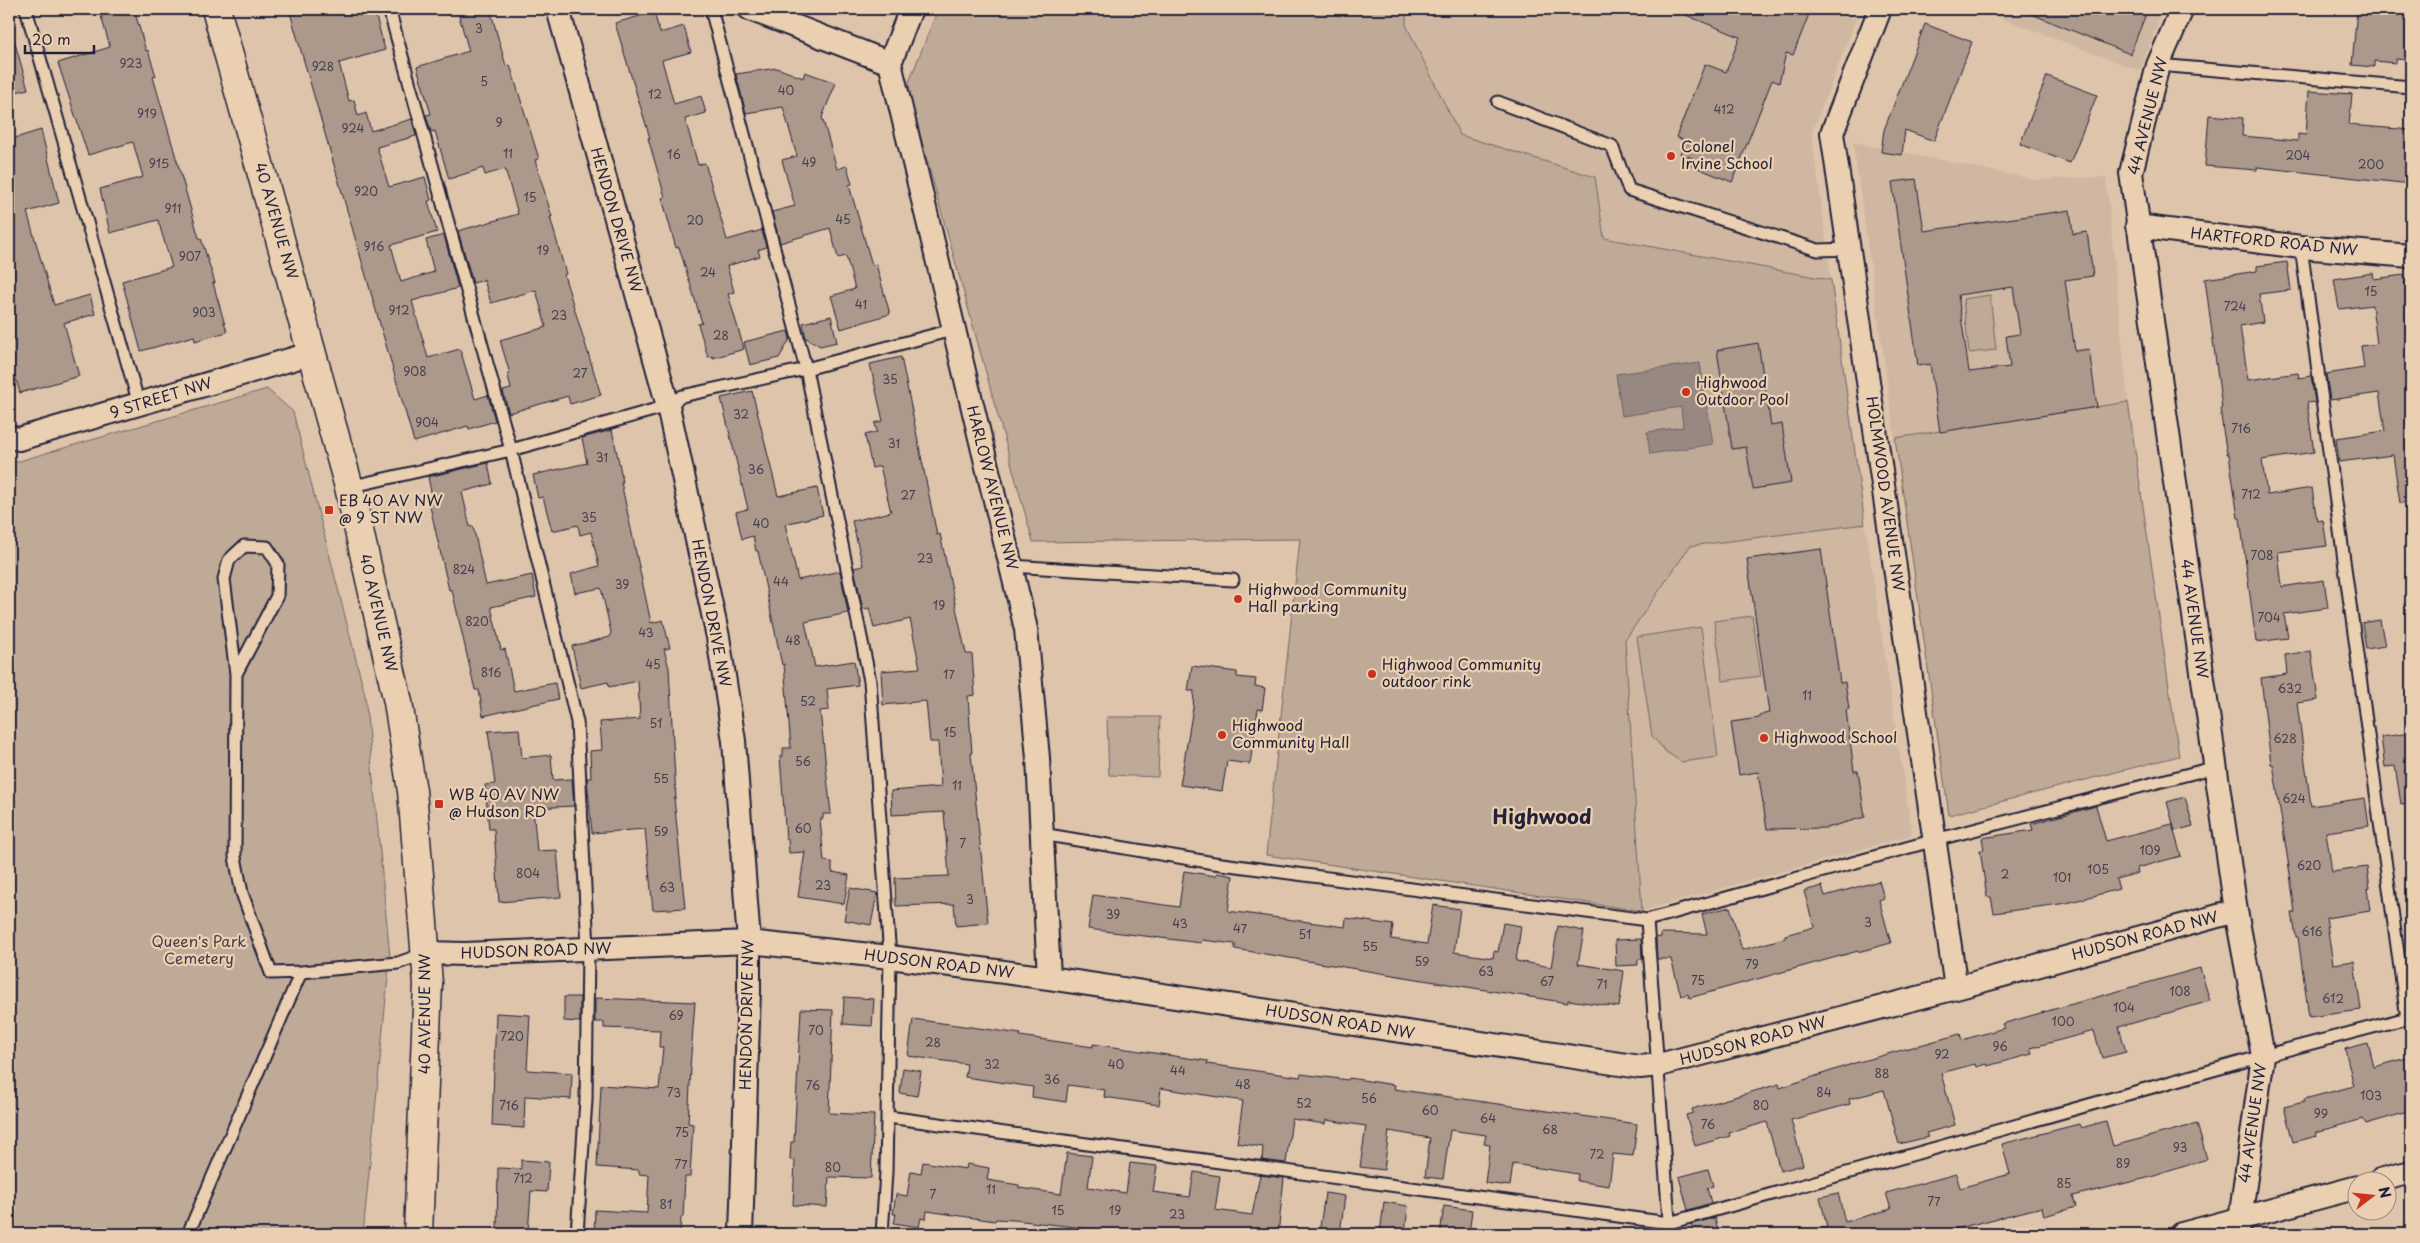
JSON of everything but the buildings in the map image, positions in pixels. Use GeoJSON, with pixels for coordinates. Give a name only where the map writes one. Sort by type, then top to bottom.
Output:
{"type":"FeatureCollection","features":[{"type":"Feature","properties":{"kind":"street","name":"40 AVENUE NW"},"geometry":{"type":"LineString","coordinates":[[216,9],[349,487],[398,702],[412,790],[428,983],[418,1234]]}},
{"type":"Feature","properties":{"kind":"street","name":"HENDON DRIVE NW"},"geometry":{"type":"LineString","coordinates":[[558,9],[668,406],[718,637],[734,741],[749,942],[741,1234]]}},
{"type":"Feature","properties":{"kind":"street"},"geometry":{"type":"LineString","coordinates":[[750,9],[890,63],[911,9]]}},
{"type":"Feature","properties":{"kind":"street","name":"HOLMWOOD AVENUE NW"},"geometry":{"type":"LineString","coordinates":[[1880,9],[1832,133],[1956,988]]}},
{"type":"Feature","properties":{"kind":"street","name":"44 AVENUE NW"},"geometry":{"type":"LineString","coordinates":[[2182,9],[2158,65],[2130,173],[2236,911],[2263,1056],[2238,1226]]}},
{"type":"Feature","properties":{"kind":"street","name":"HARLOW AVENUE NW"},"geometry":{"type":"LineString","coordinates":[[890,63],[952,330],[1012,566],[1026,629],[1042,834],[1049,978]]}},
{"type":"Feature","properties":{"kind":"street","name":"HARTFORD ROAD NW"},"geometry":{"type":"LineString","coordinates":[[2137,226],[2301,247],[2411,256]]}},
{"type":"Feature","properties":{"kind":"street","name":"9 STREET NW"},"geometry":{"type":"LineString","coordinates":[[9,437],[19,439],[313,353]]}},
{"type":"Feature","properties":{"kind":"street","name":"HUDSON ROAD NW"},"geometry":{"type":"LineString","coordinates":[[426,952],[465,954],[749,942],[890,956],[1049,978],[1640,1067],[1659,1065],[1956,988],[2236,911]]}},
{"type":"Feature","properties":{"kind":"street"},"geometry":{"type":"LineString","coordinates":[[2398,1175],[2411,1172]]}},
{"type":"Feature","properties":{"kind":"street"},"geometry":{"type":"LineString","coordinates":[[2182,1234],[2238,1226],[2348,1190]]}},
{"type":"Feature","properties":{"kind":"lane"},"geometry":{"type":"LineString","coordinates":[[26,9],[140,404]]}},
{"type":"Feature","properties":{"kind":"lane"},"geometry":{"type":"LineString","coordinates":[[389,9],[511,450],[576,722],[588,949],[586,1100],[577,1234]]}},
{"type":"Feature","properties":{"kind":"lane"},"geometry":{"type":"LineString","coordinates":[[711,9],[806,369],[870,681],[890,956],[888,1117],[882,1234]]}},
{"type":"Feature","properties":{"kind":"lane"},"geometry":{"type":"LineString","coordinates":[[2158,65],[2411,87]]}},
{"type":"Feature","properties":{"kind":"lane"},"geometry":{"type":"LineString","coordinates":[[1498,102],[1612,146],[1629,190],[1818,250],[1849,249]]}},
{"type":"Feature","properties":{"kind":"lane"},"geometry":{"type":"LineString","coordinates":[[888,1117],[1670,1229],[2263,1056],[2409,1018],[2301,247]]}},
{"type":"Feature","properties":{"kind":"lane"},"geometry":{"type":"LineString","coordinates":[[349,487],[511,450],[668,406],[682,396],[806,369],[952,330]]}},
{"type":"Feature","properties":{"kind":"lane"},"geometry":{"type":"LineString","coordinates":[[236,674],[277,596],[278,564],[267,547],[244,546],[229,560],[224,578],[236,674],[235,857],[242,893],[271,973],[398,963],[426,952]]}},
{"type":"Feature","properties":{"kind":"lane"},"geometry":{"type":"LineString","coordinates":[[1012,566],[1233,580]]}},
{"type":"Feature","properties":{"kind":"lane"},"geometry":{"type":"LineString","coordinates":[[1042,834],[1214,863],[1647,920],[1935,840],[2216,767]]}},
{"type":"Feature","properties":{"kind":"lane"},"geometry":{"type":"LineString","coordinates":[[1647,920],[1670,1229]]}},
{"type":"Feature","properties":{"kind":"lane"},"geometry":{"type":"LineString","coordinates":[[188,1234],[301,972]]}},
{"type":"Feature","properties":{"kind":"shaded area","name":"Colonel Irvine School"},"geometry":{"type":"Polygon","coordinates":[[[1406,9],[1860,9],[1812,133],[1831,280],[1604,238],[1595,177],[1460,135],[1406,25],[1406,9]]]}},
{"type":"Feature","properties":{"kind":"shaded area"},"geometry":{"type":"Polygon","coordinates":[[[1978,9],[2163,9],[2140,71],[1978,9]]]}},
{"type":"Feature","properties":{"kind":"shaded area"},"geometry":{"type":"Polygon","coordinates":[[[1853,142],[2036,180],[2106,177],[2128,402],[1895,438],[1853,142]]]}},
{"type":"Feature","properties":{"kind":"shaded area"},"geometry":{"type":"Polygon","coordinates":[[[1700,363],[1713,444],[1650,454],[1647,432],[1683,427],[1681,407],[1622,416],[1616,374],[1700,363]]]}},
{"type":"Feature","properties":{"kind":"shaded area","name":"Highwood School"},"geometry":{"type":"Polygon","coordinates":[[[1865,524],[1912,835],[1642,911],[1625,640],[1690,546],[1865,524]]]}},
{"type":"Feature","properties":{"kind":"green space"},"geometry":{"type":"Polygon","coordinates":[[[938,9],[1406,9],[1406,25],[1460,135],[1595,177],[1604,238],[1831,280],[1865,524],[1690,546],[1625,640],[1642,911],[1266,855],[1300,539],[1033,542],[909,95],[909,82],[938,9]]]}},
{"type":"Feature","properties":{"kind":"green space"},"geometry":{"type":"Polygon","coordinates":[[[1990,295],[1996,350],[1969,353],[1963,299],[1990,295]]]}},
{"type":"Feature","properties":{"kind":"green space","name":"Queen's Park Cemetery"},"geometry":{"type":"Polygon","coordinates":[[[267,389],[293,412],[365,695],[390,957],[363,1234],[9,1234],[9,464],[267,389]]]}},
{"type":"Feature","properties":{"kind":"green space"},"geometry":{"type":"Polygon","coordinates":[[[2128,402],[2179,756],[1949,815],[1895,438],[2128,402]]]}},
{"type":"Feature","properties":{"kind":"green space"},"geometry":{"type":"Polygon","coordinates":[[[1752,616],[1761,676],[1723,681],[1714,621],[1752,616]]]}},
{"type":"Feature","properties":{"kind":"green space"},"geometry":{"type":"Polygon","coordinates":[[[1701,627],[1718,757],[1682,762],[1666,752],[1652,736],[1637,637],[1701,627]]]}},
{"type":"Feature","properties":{"kind":"green space"},"geometry":{"type":"Polygon","coordinates":[[[1107,717],[1160,717],[1158,777],[1109,775],[1107,717]]]}},
{"type":"Feature","properties":{"kind":"place","name":"Colonel Irvine School"},"geometry":{"type":"Point","coordinates":[1671,156]}},
{"type":"Feature","properties":{"kind":"place","name":"Highwood Outdoor Pool"},"geometry":{"type":"Point","coordinates":[1686,392]}},
{"type":"Feature","properties":{"kind":"place","name":"EB 40 AV NW @ 9 ST NW"},"geometry":{"type":"Point","coordinates":[329,510]}},
{"type":"Feature","properties":{"kind":"place","name":"Highwood Community Hall parking"},"geometry":{"type":"Point","coordinates":[1238,599]}},
{"type":"Feature","properties":{"kind":"place","name":"Highwood Community outdoor rink"},"geometry":{"type":"Point","coordinates":[1372,674]}},
{"type":"Feature","properties":{"kind":"place","name":"Highwood Community Hall"},"geometry":{"type":"Point","coordinates":[1222,735]}},
{"type":"Feature","properties":{"kind":"place","name":"Highwood School"},"geometry":{"type":"Point","coordinates":[1764,738]}},
{"type":"Feature","properties":{"kind":"place","name":"WB 40 AV NW @ Hudson RD"},"geometry":{"type":"Point","coordinates":[439,804]}},
{"type":"Feature","properties":{"kind":"district","name":"Highwood"},"geometry":{"type":"Point","coordinates":[1542,817]}}]}
